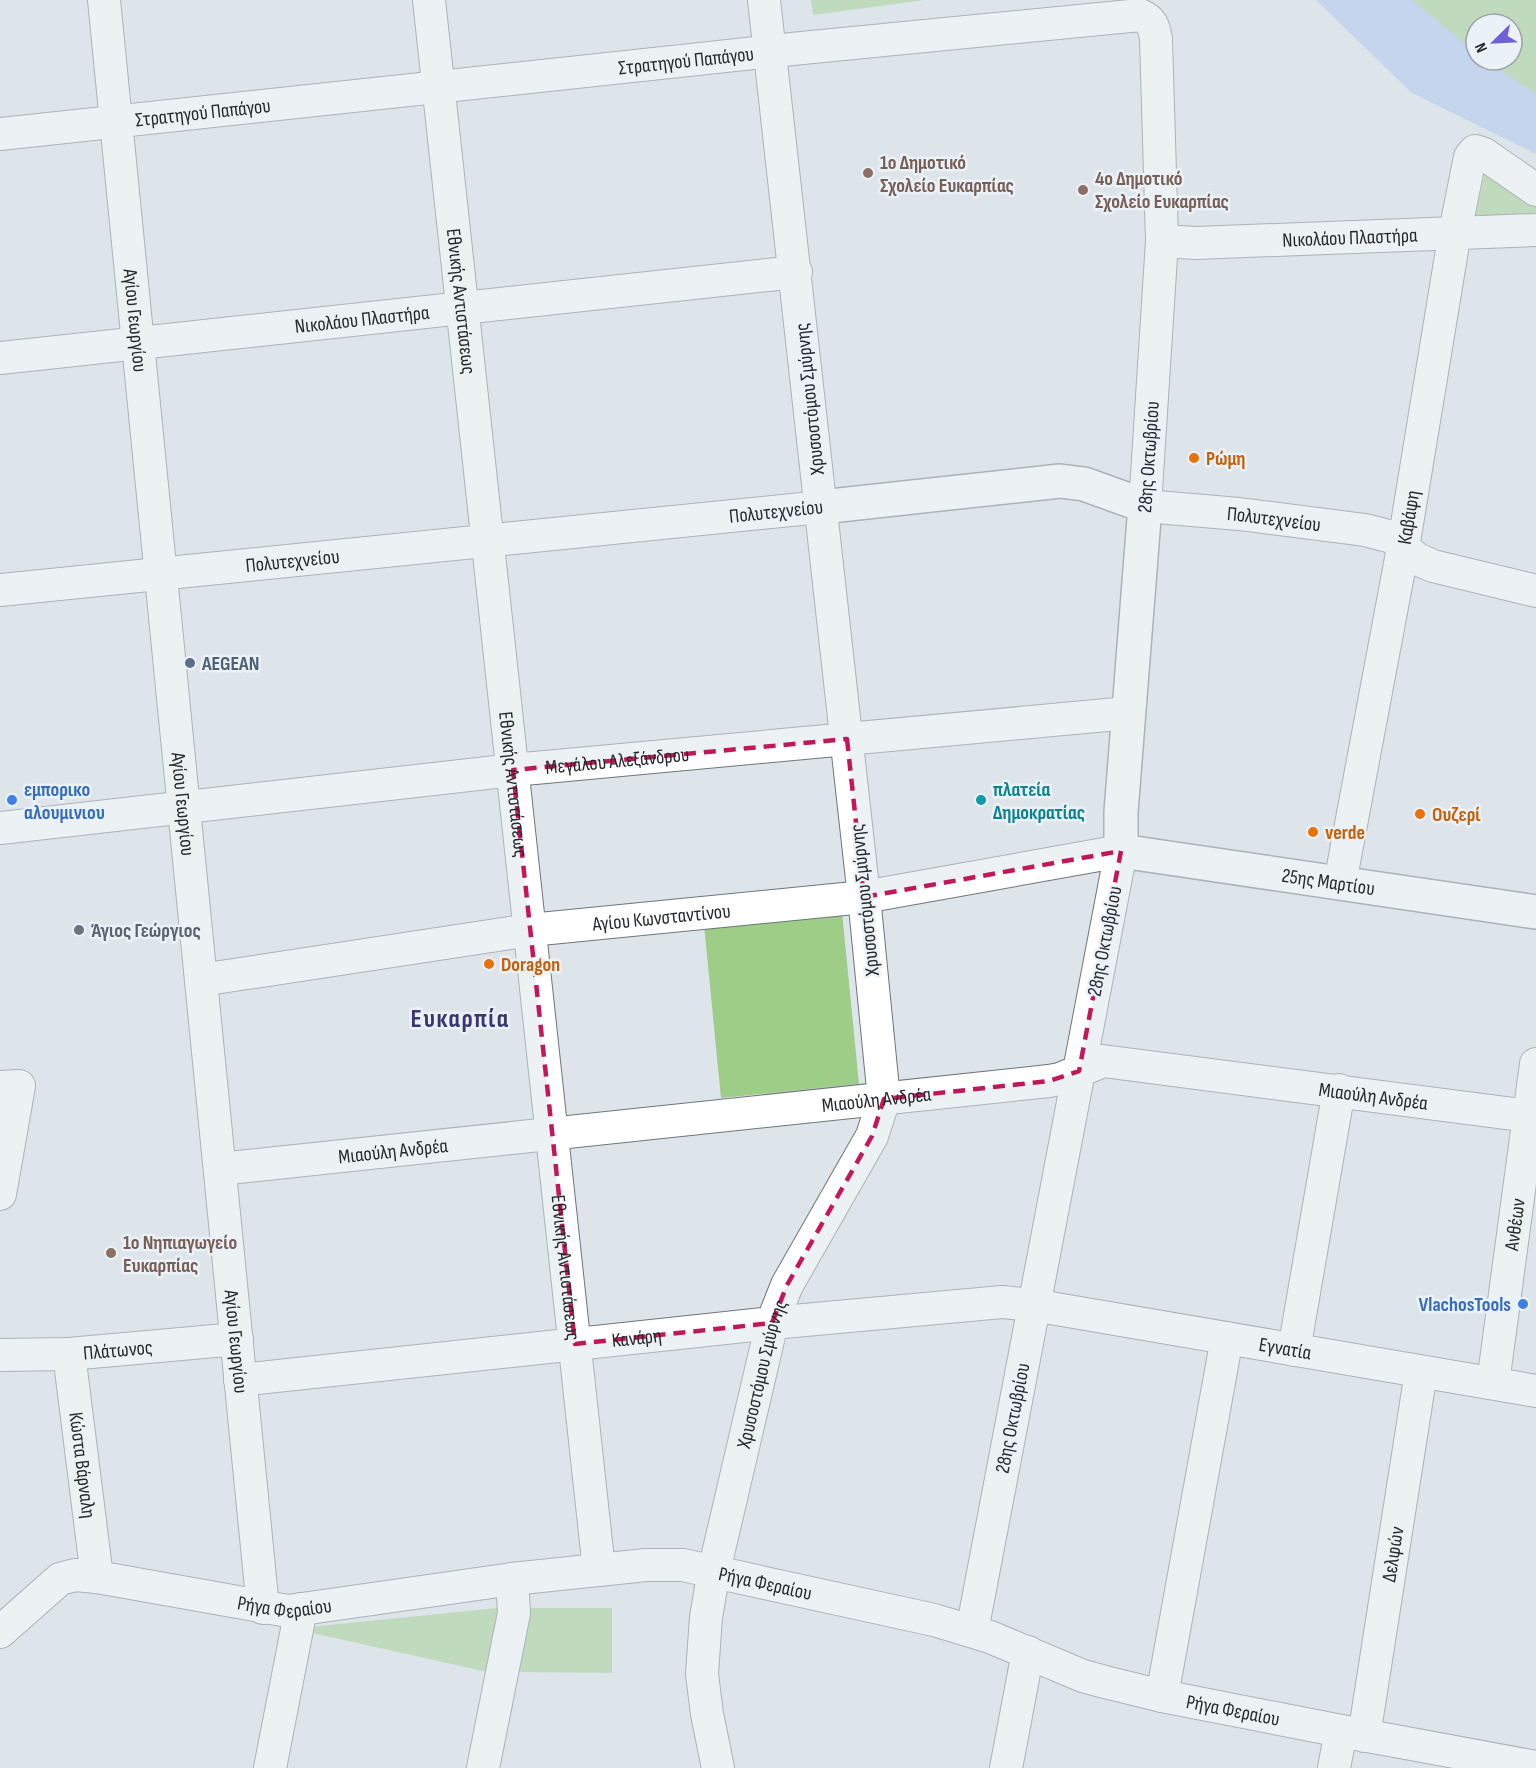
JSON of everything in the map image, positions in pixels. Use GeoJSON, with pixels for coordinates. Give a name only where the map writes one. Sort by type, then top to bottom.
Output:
{"type":"FeatureCollection","features":[{"type":"Feature","properties":{"kind":"main road","name":"Πολυτεχνείου"},"geometry":{"type":"LineString","coordinates":[[821,507],[1060,481],[1084,484],[1144,506]]}},
{"type":"Feature","properties":{"kind":"main road","name":"28ης Οκτωβρίου"},"geometry":{"type":"LineString","coordinates":[[1121,851],[1121,812],[1144,506]]}},
{"type":"Feature","properties":{"kind":"main road","name":"25ης Μαρτίου"},"geometry":{"type":"LineString","coordinates":[[1121,851],[1536,912]]}},
{"type":"Feature","properties":{"kind":"street","name":"Αγίου Γεωργίου"},"geometry":{"type":"LineString","coordinates":[[104,0],[263,1608]]}},
{"type":"Feature","properties":{"kind":"street","name":"Εθνικής Αντιστάσεως"},"geometry":{"type":"LineString","coordinates":[[429,0],[599,1570]]}},
{"type":"Feature","properties":{"kind":"street","name":"Χρυσοστόμου Σμύρνης"},"geometry":{"type":"LineString","coordinates":[[718,1768],[702,1674],[706,1617],[714,1571],[772,1323],[786,1285],[872,1136],[884,1099],[847,739],[764,0]]}},
{"type":"Feature","properties":{"kind":"street","name":"Στρατηγού Παπάγου"},"geometry":{"type":"LineString","coordinates":[[0,134],[1127,15],[1144,17],[1153,25],[1156,39],[1162,241]]}},
{"type":"Feature","properties":{"kind":"street","name":"Καβάφη"},"geometry":{"type":"LineString","coordinates":[[1340,883],[1403,548],[1468,162],[1475,151],[1484,153],[1536,190]]}},
{"type":"Feature","properties":{"kind":"street","name":"Νικολάου Πλαστήρα"},"geometry":{"type":"LineString","coordinates":[[1162,241],[1196,243],[1536,230]]}},
{"type":"Feature","properties":{"kind":"street","name":"28ης Οκτωβρίου"},"geometry":{"type":"LineString","coordinates":[[1144,506],[1162,241]]}},
{"type":"Feature","properties":{"kind":"street","name":"Νικολάου Πλαστήρα"},"geometry":{"type":"LineString","coordinates":[[0,358],[795,272]]}},
{"type":"Feature","properties":{"kind":"street","name":"Πολυτεχνείου"},"geometry":{"type":"LineString","coordinates":[[1144,506],[1239,514],[1365,530],[1386,535],[1417,559],[1433,566],[1536,591]]}},
{"type":"Feature","properties":{"kind":"street","name":"Πολυτεχνείου"},"geometry":{"type":"LineString","coordinates":[[0,590],[821,507]]}},
{"type":"Feature","properties":{"kind":"street","name":"Μεγάλου Αλεξάνδρου"},"geometry":{"type":"LineString","coordinates":[[0,828],[513,770],[1128,713]]}},
{"type":"Feature","properties":{"kind":"street","name":"28ης Οκτωβρίου"},"geometry":{"type":"LineString","coordinates":[[972,1631],[1121,851]]}},
{"type":"Feature","properties":{"kind":"street","name":"Αγίου Κωνσταντίνου"},"geometry":{"type":"LineString","coordinates":[[201,980],[530,930],[864,897],[1121,851]]}},
{"type":"Feature","properties":{"kind":"street","name":"Μιαούλη Ανδρέα"},"geometry":{"type":"LineString","coordinates":[[220,1169],[1049,1081],[1060,1079],[1103,1061],[1529,1116]]}},
{"type":"Feature","properties":{"kind":"street","name":"Ανθέων"},"geometry":{"type":"LineString","coordinates":[[1492,1383],[1536,1064]]}},
{"type":"Feature","properties":{"kind":"street"},"geometry":{"type":"LineString","coordinates":[[0,1194],[9,1086]]}},
{"type":"Feature","properties":{"kind":"street"},"geometry":{"type":"LineString","coordinates":[[1294,1350],[1339,1090]]}},
{"type":"Feature","properties":{"kind":"street","name":"Κανάρη"},"geometry":{"type":"LineString","coordinates":[[240,1380],[772,1323],[1002,1302],[1033,1305]]}},
{"type":"Feature","properties":{"kind":"street","name":"Εγνατία"},"geometry":{"type":"LineString","coordinates":[[1033,1305],[1536,1390]]}},
{"type":"Feature","properties":{"kind":"street"},"geometry":{"type":"LineString","coordinates":[[1162,1696],[1227,1338]]}},
{"type":"Feature","properties":{"kind":"street","name":"Πλάτωνος"},"geometry":{"type":"LineString","coordinates":[[0,1355],[69,1354],[237,1339]]}},
{"type":"Feature","properties":{"kind":"street","name":"Κώστα Βάρναλη"},"geometry":{"type":"LineString","coordinates":[[69,1354],[97,1578]]}},
{"type":"Feature","properties":{"kind":"street","name":"Δελφών"},"geometry":{"type":"LineString","coordinates":[[1334,1768],[1352,1734],[1420,1372]]}},
{"type":"Feature","properties":{"kind":"street","name":"Ρήγα Φεραίου"},"geometry":{"type":"LineString","coordinates":[[0,1632],[60,1579],[75,1575],[288,1611],[512,1579],[663,1564],[683,1565],[934,1620],[972,1631],[1028,1652],[1083,1676],[1162,1696],[1531,1767]]}},
{"type":"Feature","properties":{"kind":"street"},"geometry":{"type":"LineString","coordinates":[[483,1768],[514,1613],[512,1579]]}},
{"type":"Feature","properties":{"kind":"street"},"geometry":{"type":"LineString","coordinates":[[270,1768],[301,1610]]}},
{"type":"Feature","properties":{"kind":"street"},"geometry":{"type":"LineString","coordinates":[[1006,1768],[1028,1652]]}},
{"type":"Feature","properties":{"kind":"highlighted area"},"geometry":{"type":"Polygon","coordinates":[[[847,739],[864,897],[1121,851],[1079,1071],[1049,1081],[884,1099],[872,1136],[787,1285],[772,1323],[575,1344],[513,770],[847,739]]]}},
{"type":"Feature","properties":{"kind":"green space"},"geometry":{"type":"Polygon","coordinates":[[[811,0],[925,0],[813,15],[811,0]]]}},
{"type":"Feature","properties":{"kind":"green space"},"geometry":{"type":"Polygon","coordinates":[[[1364,0],[1536,0],[1536,121],[1466,72],[1524,72],[1524,12],[1464,12],[1464,70],[1364,0]]]}},
{"type":"Feature","properties":{"kind":"green space"},"geometry":{"type":"Polygon","coordinates":[[[1485,171],[1536,204],[1536,217],[1475,217],[1485,171]]]}},
{"type":"Feature","properties":{"kind":"green space"},"geometry":{"type":"Polygon","coordinates":[[[842,912],[859,1084],[721,1098],[704,925],[842,912]]]}},
{"type":"Feature","properties":{"kind":"green space"},"geometry":{"type":"Polygon","coordinates":[[[497,1608],[498,1617],[487,1672],[308,1632],[309,1627],[497,1608]]]}},
{"type":"Feature","properties":{"kind":"green space"},"geometry":{"type":"Polygon","coordinates":[[[520,1608],[612,1608],[612,1673],[520,1672],[520,1608]]]}},
{"type":"Feature","properties":{"kind":"water"},"geometry":{"type":"Polygon","coordinates":[[[1316,0],[1412,0],[1464,43],[1464,72],[1503,72],[1536,94],[1536,154],[1412,93],[1316,0]]]}},
{"type":"Feature","properties":{"kind":"place","name":"1ο Δημοτικό Σχολείο Ευκαρπίας"},"geometry":{"type":"Point","coordinates":[868,173]}},
{"type":"Feature","properties":{"kind":"place","name":"4ο Δημοτικό Σχολείο Ευκαρπίας"},"geometry":{"type":"Point","coordinates":[1083,190]}},
{"type":"Feature","properties":{"kind":"place","name":"Ρώμη"},"geometry":{"type":"Point","coordinates":[1194,458]}},
{"type":"Feature","properties":{"kind":"place","name":"AEGEAN"},"geometry":{"type":"Point","coordinates":[190,663]}},
{"type":"Feature","properties":{"kind":"place","name":"εμπορικο αλουμινιου"},"geometry":{"type":"Point","coordinates":[12,800]}},
{"type":"Feature","properties":{"kind":"place","name":"πλατεία Δημοκρατίας"},"geometry":{"type":"Point","coordinates":[981,800]}},
{"type":"Feature","properties":{"kind":"place","name":"Ουζερί"},"geometry":{"type":"Point","coordinates":[1420,814]}},
{"type":"Feature","properties":{"kind":"place","name":"verde"},"geometry":{"type":"Point","coordinates":[1313,832]}},
{"type":"Feature","properties":{"kind":"place","name":"Άγιος Γεώργιος"},"geometry":{"type":"Point","coordinates":[79,930]}},
{"type":"Feature","properties":{"kind":"place","name":"Doragon"},"geometry":{"type":"Point","coordinates":[489,964]}},
{"type":"Feature","properties":{"kind":"place","name":"1ο Νηπιαγωγείο Ευκαρπίας"},"geometry":{"type":"Point","coordinates":[111,1253]}},
{"type":"Feature","properties":{"kind":"place","name":"VlachosTools"},"geometry":{"type":"Point","coordinates":[1523,1304]}},
{"type":"Feature","properties":{"kind":"district","name":"Ευκαρπία"},"geometry":{"type":"Point","coordinates":[460,1018]}}]}
